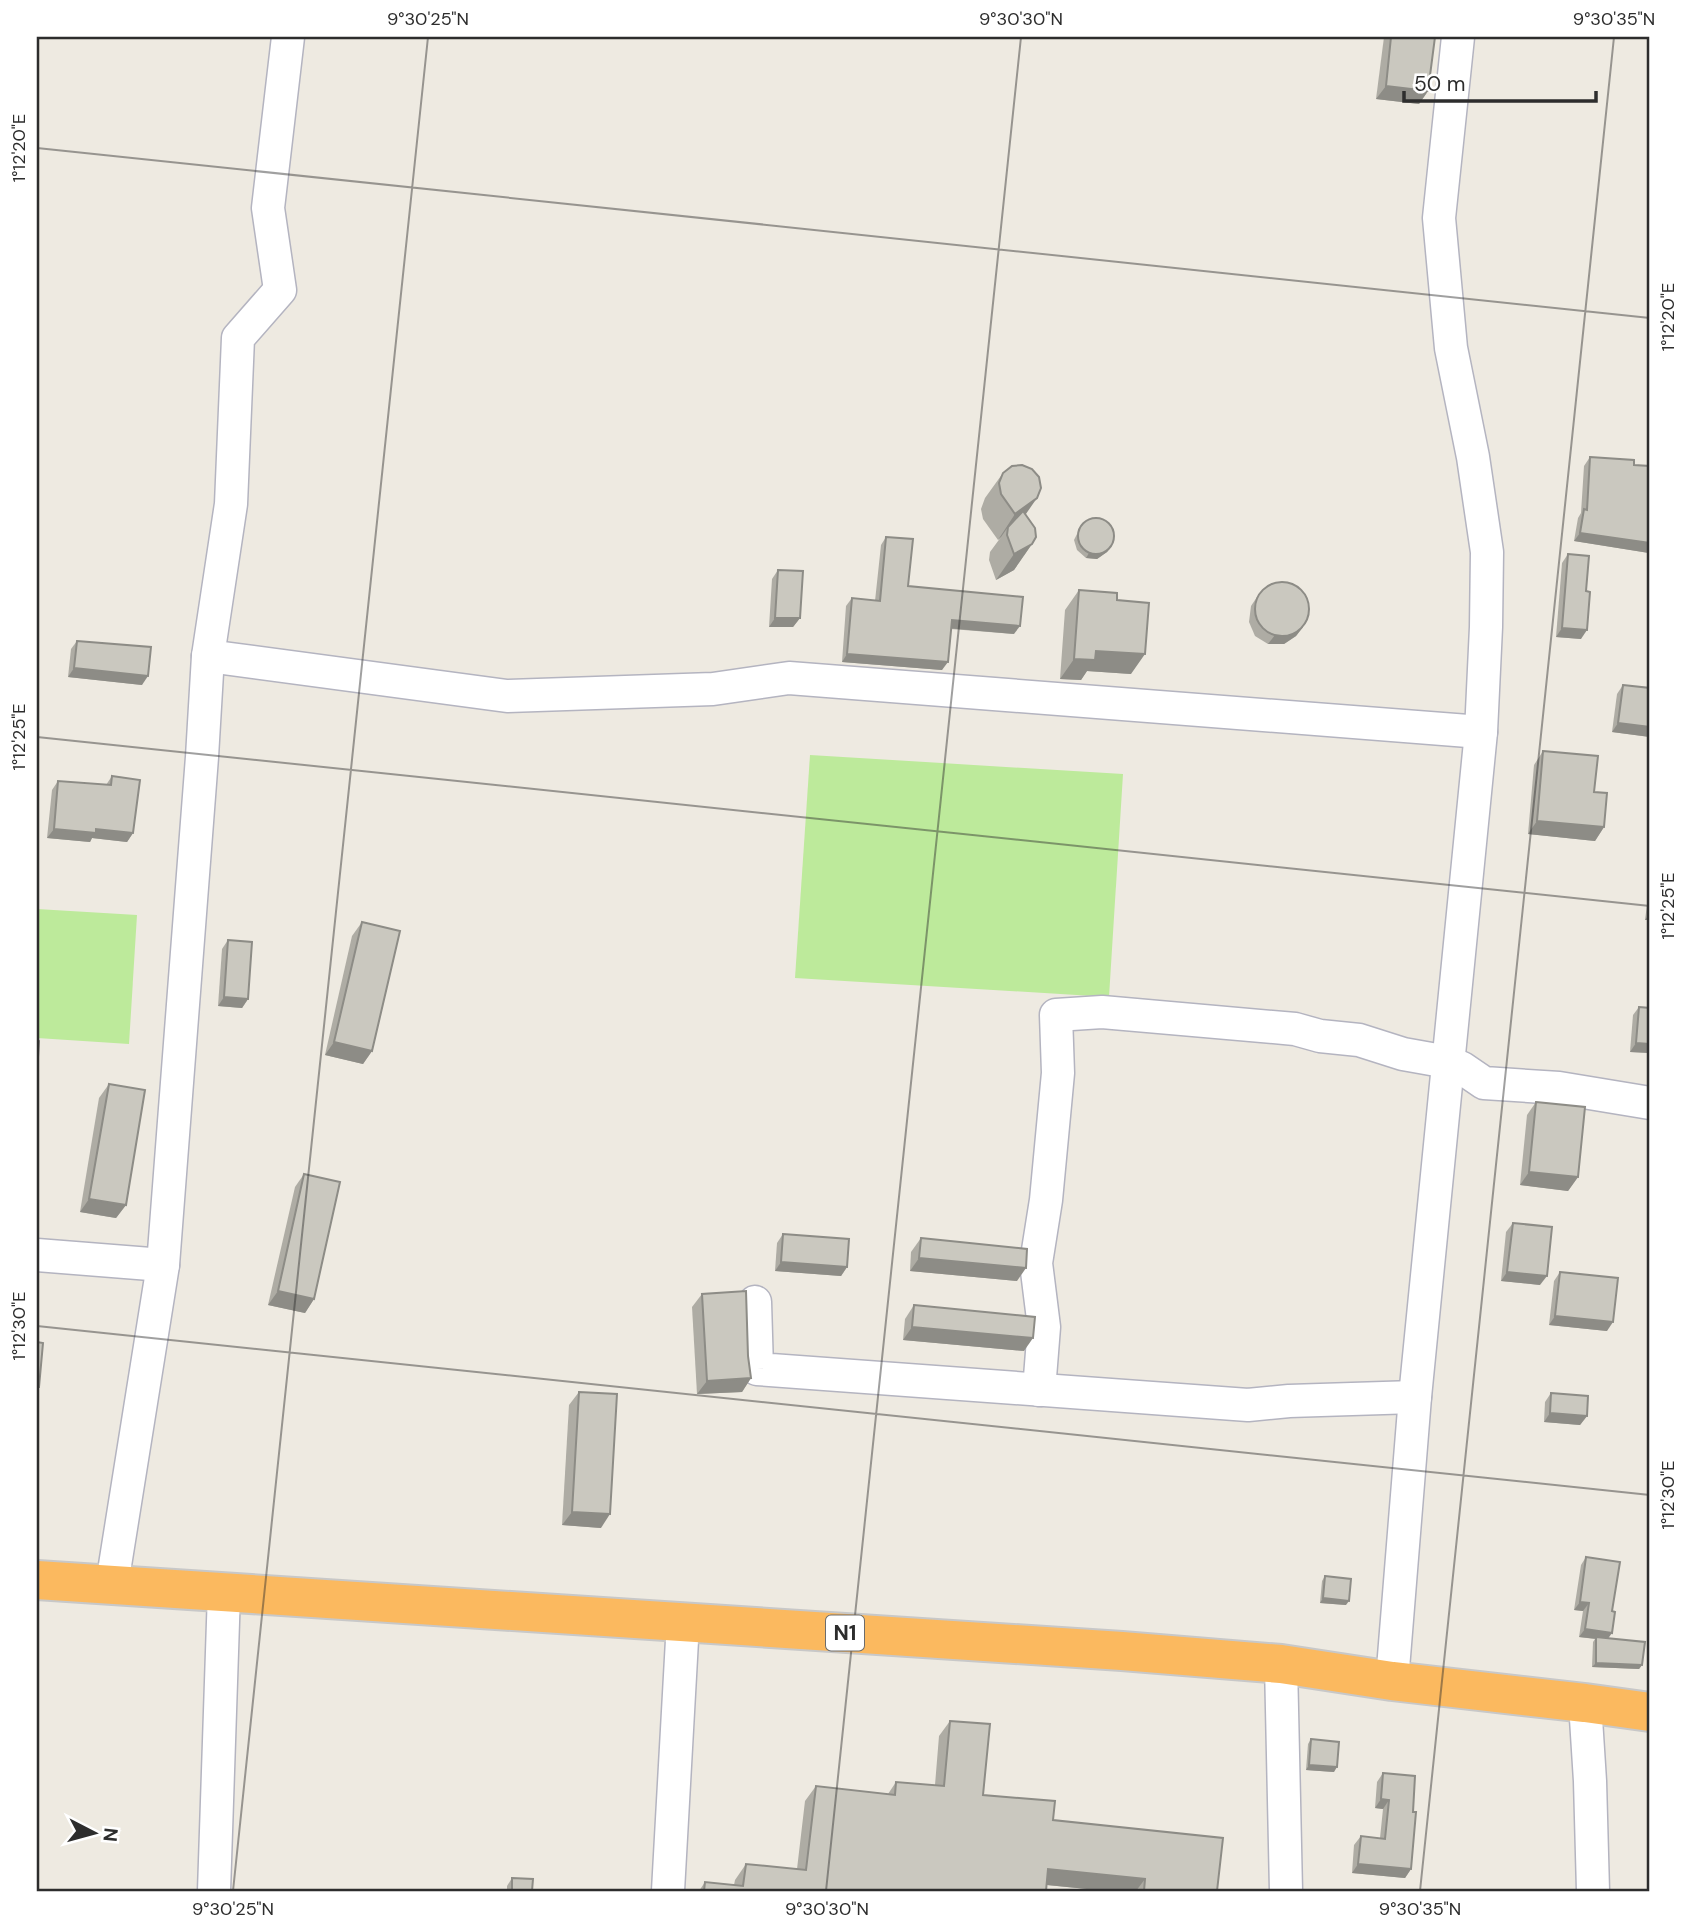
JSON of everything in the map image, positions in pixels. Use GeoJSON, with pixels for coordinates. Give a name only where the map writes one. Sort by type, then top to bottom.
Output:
{"type":"FeatureCollection","features":[{"type":"Feature","properties":{"kind":"highway","name":"N1"},"geometry":{"type":"LineString","coordinates":[[37,1580],[1122,1651],[1281,1664],[1392,1681],[1650,1712]]}},
{"type":"Feature","properties":{"kind":"street"},"geometry":{"type":"LineString","coordinates":[[112,1584],[163,1265],[208,656],[231,504],[238,338],[280,290],[268,208],[288,37]]}},
{"type":"Feature","properties":{"kind":"street"},"geometry":{"type":"LineString","coordinates":[[1392,1681],[1415,1397],[1481,732],[1486,627],[1487,552],[1473,457],[1451,348],[1439,218],[1458,37]]}},
{"type":"Feature","properties":{"kind":"street"},"geometry":{"type":"LineString","coordinates":[[208,656],[507,696],[713,689],[789,677],[1481,732]]}},
{"type":"Feature","properties":{"kind":"street"},"geometry":{"type":"LineString","coordinates":[[1039,1390],[1044,1327],[1036,1263],[1046,1200],[1058,1073],[1056,1015],[1102,1012],[1295,1029],[1320,1036],[1359,1040],[1403,1054],[1448,1062],[1484,1083],[1559,1088],[1650,1103]]}},
{"type":"Feature","properties":{"kind":"street"},"geometry":{"type":"LineString","coordinates":[[37,1255],[163,1265]]}},
{"type":"Feature","properties":{"kind":"street"},"geometry":{"type":"LineString","coordinates":[[755,1302],[757,1369],[1248,1405],[1415,1397]]}},
{"type":"Feature","properties":{"kind":"street"},"geometry":{"type":"LineString","coordinates":[[214,1891],[224,1592]]}},
{"type":"Feature","properties":{"kind":"street"},"geometry":{"type":"LineString","coordinates":[[667,1891],[683,1622]]}},
{"type":"Feature","properties":{"kind":"street"},"geometry":{"type":"LineString","coordinates":[[1281,1664],[1286,1891]]}},
{"type":"Feature","properties":{"kind":"street"},"geometry":{"type":"LineString","coordinates":[[1585,1703],[1593,1891]]}},
{"type":"Feature","properties":{"kind":"green space"},"geometry":{"type":"Polygon","coordinates":[[[810,755],[1123,774],[1109,997],[795,978],[810,755]]]}},
{"type":"Feature","properties":{"kind":"green space"},"geometry":{"type":"Polygon","coordinates":[[[37,909],[137,915],[129,1044],[37,1038],[37,909]]]}},
{"type":"Feature","properties":{"kind":"building"},"geometry":{"type":"Polygon","coordinates":[[[1391,37],[1435,37],[1428,91],[1386,86],[1391,37]]]}},
{"type":"Feature","properties":{"kind":"building"},"geometry":{"type":"Polygon","coordinates":[[[1590,457],[1634,460],[1634,465],[1650,466],[1650,543],[1580,533],[1584,509],[1587,510],[1590,457]]]}},
{"type":"Feature","properties":{"kind":"building"},"geometry":{"type":"Polygon","coordinates":[[[1022,465],[1032,469],[1039,477],[1041,488],[1037,498],[1015,514],[1001,494],[999,483],[1003,473],[1012,466],[1022,465]]]}},
{"type":"Feature","properties":{"kind":"building"},"geometry":{"type":"Polygon","coordinates":[[[1023,511],[1035,528],[1036,537],[1032,544],[1014,554],[1007,535],[1008,527],[1023,511]]]}},
{"type":"Feature","properties":{"kind":"building"},"geometry":{"type":"Polygon","coordinates":[[[1096,518],[1109,523],[1114,536],[1109,549],[1096,554],[1083,549],[1078,536],[1083,523],[1096,518]]]}},
{"type":"Feature","properties":{"kind":"building"},"geometry":{"type":"Polygon","coordinates":[[[886,537],[913,539],[908,586],[1023,597],[1020,626],[952,620],[948,662],[847,654],[852,598],[880,601],[886,537]]]}},
{"type":"Feature","properties":{"kind":"building"},"geometry":{"type":"Polygon","coordinates":[[[1568,554],[1589,556],[1587,630],[1562,628],[1568,554]]]}},
{"type":"Feature","properties":{"kind":"building"},"geometry":{"type":"Polygon","coordinates":[[[778,570],[803,571],[800,618],[775,618],[778,570]]]}},
{"type":"Feature","properties":{"kind":"building"},"geometry":{"type":"Polygon","coordinates":[[[1282,582],[1301,590],[1309,609],[1301,628],[1282,636],[1263,628],[1255,609],[1263,590],[1282,582]]]}},
{"type":"Feature","properties":{"kind":"building"},"geometry":{"type":"Polygon","coordinates":[[[1079,590],[1117,593],[1117,600],[1149,603],[1145,654],[1096,651],[1095,660],[1074,659],[1079,590]]]}},
{"type":"Feature","properties":{"kind":"building"},"geometry":{"type":"Polygon","coordinates":[[[77,641],[151,647],[148,676],[74,668],[77,641]]]}},
{"type":"Feature","properties":{"kind":"building"},"geometry":{"type":"Polygon","coordinates":[[[1623,685],[1650,688],[1650,727],[1618,723],[1623,685]]]}},
{"type":"Feature","properties":{"kind":"building"},"geometry":{"type":"Polygon","coordinates":[[[1543,751],[1598,756],[1594,792],[1607,793],[1604,827],[1537,821],[1543,751]]]}},
{"type":"Feature","properties":{"kind":"building"},"geometry":{"type":"Polygon","coordinates":[[[112,776],[140,780],[133,833],[96,829],[96,833],[54,829],[58,781],[111,785],[112,776]]]}},
{"type":"Feature","properties":{"kind":"building"},"geometry":{"type":"Polygon","coordinates":[[[362,922],[400,931],[372,1051],[334,1042],[362,922]]]}},
{"type":"Feature","properties":{"kind":"building"},"geometry":{"type":"Polygon","coordinates":[[[228,940],[252,942],[248,999],[224,997],[228,940]]]}},
{"type":"Feature","properties":{"kind":"building"},"geometry":{"type":"Polygon","coordinates":[[[1639,1007],[1650,1008],[1650,1044],[1636,1043],[1639,1007]]]}},
{"type":"Feature","properties":{"kind":"building"},"geometry":{"type":"Polygon","coordinates":[[[37,1040],[39,1041],[37,1073],[37,1040]]]}},
{"type":"Feature","properties":{"kind":"building"},"geometry":{"type":"Polygon","coordinates":[[[109,1084],[145,1090],[126,1205],[89,1199],[109,1084]]]}},
{"type":"Feature","properties":{"kind":"building"},"geometry":{"type":"Polygon","coordinates":[[[1536,1102],[1585,1107],[1578,1177],[1529,1172],[1536,1102]]]}},
{"type":"Feature","properties":{"kind":"building"},"geometry":{"type":"Polygon","coordinates":[[[304,1174],[340,1182],[314,1299],[278,1291],[304,1174]]]}},
{"type":"Feature","properties":{"kind":"building"},"geometry":{"type":"Polygon","coordinates":[[[1513,1223],[1552,1227],[1547,1276],[1507,1272],[1513,1223]]]}},
{"type":"Feature","properties":{"kind":"building"},"geometry":{"type":"Polygon","coordinates":[[[783,1234],[849,1239],[847,1267],[781,1262],[783,1234]]]}},
{"type":"Feature","properties":{"kind":"building"},"geometry":{"type":"Polygon","coordinates":[[[921,1238],[1027,1249],[1026,1268],[919,1258],[921,1238]]]}},
{"type":"Feature","properties":{"kind":"building"},"geometry":{"type":"Polygon","coordinates":[[[1560,1272],[1618,1278],[1613,1322],[1555,1316],[1560,1272]]]}},
{"type":"Feature","properties":{"kind":"building"},"geometry":{"type":"Polygon","coordinates":[[[746,1291],[751,1378],[707,1381],[702,1294],[746,1291]]]}},
{"type":"Feature","properties":{"kind":"building"},"geometry":{"type":"Polygon","coordinates":[[[914,1305],[1035,1317],[1033,1338],[912,1327],[914,1305]]]}},
{"type":"Feature","properties":{"kind":"building"},"geometry":{"type":"Polygon","coordinates":[[[37,1342],[43,1343],[39,1387],[37,1387],[37,1342]]]}},
{"type":"Feature","properties":{"kind":"building"},"geometry":{"type":"Polygon","coordinates":[[[579,1392],[617,1394],[610,1514],[572,1512],[579,1392]]]}},
{"type":"Feature","properties":{"kind":"building"},"geometry":{"type":"Polygon","coordinates":[[[1551,1393],[1588,1396],[1587,1416],[1550,1413],[1551,1393]]]}},
{"type":"Feature","properties":{"kind":"building"},"geometry":{"type":"Polygon","coordinates":[[[1586,1557],[1620,1562],[1612,1611],[1615,1612],[1612,1633],[1585,1629],[1589,1603],[1580,1602],[1586,1557]]]}},
{"type":"Feature","properties":{"kind":"building"},"geometry":{"type":"Polygon","coordinates":[[[1325,1576],[1351,1579],[1349,1601],[1323,1598],[1325,1576]]]}},
{"type":"Feature","properties":{"kind":"building"},"geometry":{"type":"Polygon","coordinates":[[[1596,1637],[1645,1642],[1642,1665],[1596,1663],[1596,1637]]]}},
{"type":"Feature","properties":{"kind":"building"},"geometry":{"type":"Polygon","coordinates":[[[950,1721],[990,1724],[983,1795],[1055,1801],[1053,1820],[1223,1838],[1217,1891],[1144,1891],[1145,1879],[1048,1869],[1046,1891],[704,1891],[705,1882],[743,1886],[746,1864],[806,1870],[816,1786],[895,1795],[896,1782],[944,1786],[950,1721]]]}},
{"type":"Feature","properties":{"kind":"building"},"geometry":{"type":"Polygon","coordinates":[[[1311,1739],[1339,1742],[1337,1767],[1309,1765],[1311,1739]]]}},
{"type":"Feature","properties":{"kind":"building"},"geometry":{"type":"Polygon","coordinates":[[[1383,1773],[1415,1776],[1413,1812],[1416,1812],[1411,1869],[1358,1864],[1361,1836],[1385,1839],[1389,1800],[1381,1799],[1383,1773]]]}},
{"type":"Feature","properties":{"kind":"building"},"geometry":{"type":"Polygon","coordinates":[[[512,1878],[533,1879],[532,1891],[512,1891],[512,1878]]]}}]}
